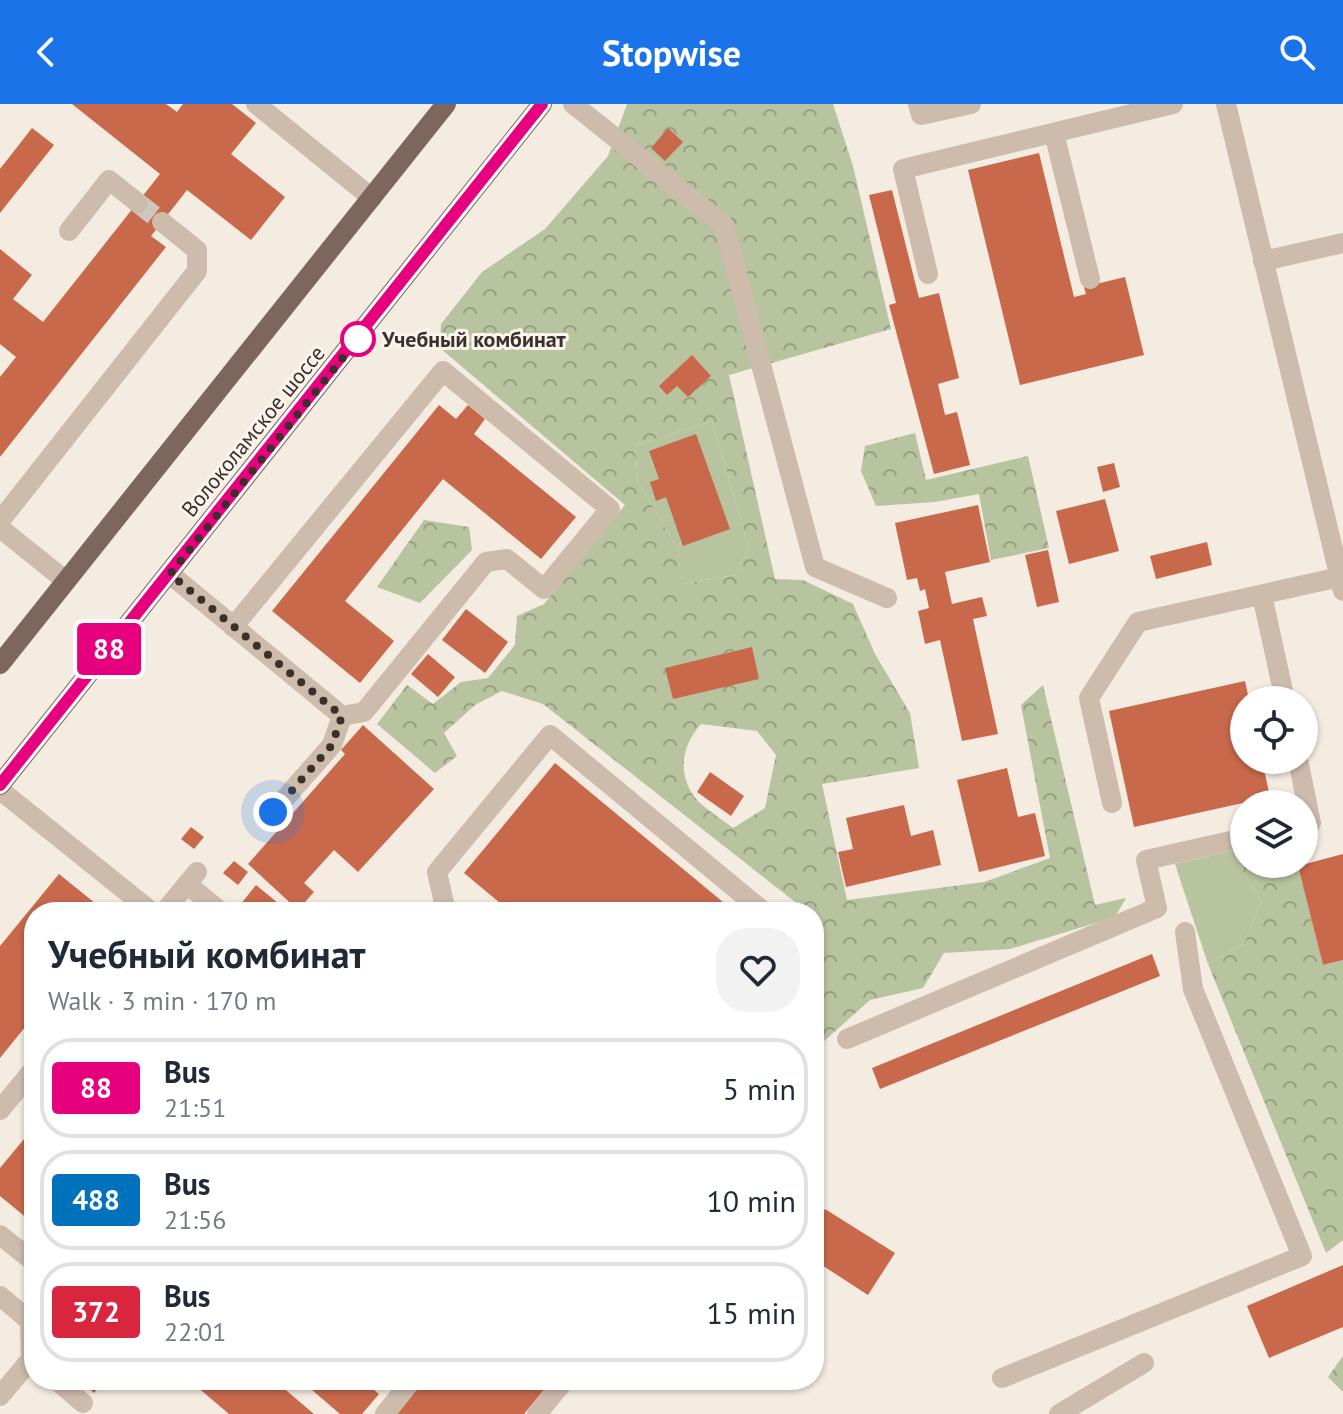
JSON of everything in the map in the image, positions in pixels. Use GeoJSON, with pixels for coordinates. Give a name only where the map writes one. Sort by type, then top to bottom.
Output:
{"type":"FeatureCollection","features":[{"type":"Feature","properties":{"kind":"main road"},"geometry":{"type":"LineString","coordinates":[[0,664],[446,104]]}},
{"type":"Feature","properties":{"kind":"main road","name":"Волоколамское шоссе"},"geometry":{"type":"LineString","coordinates":[[0,788],[542,104]]}},
{"type":"Feature","properties":{"kind":"street"},"geometry":{"type":"LineString","coordinates":[[256,104],[372,198]]}},
{"type":"Feature","properties":{"kind":"street"},"geometry":{"type":"LineString","coordinates":[[573,104],[724,225],[815,567],[887,598]]}},
{"type":"Feature","properties":{"kind":"street"},"geometry":{"type":"LineString","coordinates":[[918,104],[921,115],[971,104]]}},
{"type":"Feature","properties":{"kind":"street"},"geometry":{"type":"LineString","coordinates":[[928,274],[903,169],[1173,104]]}},
{"type":"Feature","properties":{"kind":"street"},"geometry":{"type":"LineString","coordinates":[[1112,803],[1089,698],[1138,622],[1262,595],[1341,584],[1226,104]]}},
{"type":"Feature","properties":{"kind":"street"},"geometry":{"type":"LineString","coordinates":[[1054,133],[1090,279]]}},
{"type":"Feature","properties":{"kind":"street"},"geometry":{"type":"LineString","coordinates":[[69,231],[109,180],[138,203]]}},
{"type":"Feature","properties":{"kind":"street"},"geometry":{"type":"LineString","coordinates":[[0,521],[197,271],[197,250],[162,222]]}},
{"type":"Feature","properties":{"kind":"street"},"geometry":{"type":"LineString","coordinates":[[1263,261],[1343,243]]}},
{"type":"Feature","properties":{"kind":"street"},"geometry":{"type":"LineString","coordinates":[[170,574],[233,627],[342,716],[364,712],[486,562],[507,559],[544,589],[610,509],[443,371],[233,627]]}},
{"type":"Feature","properties":{"kind":"street"},"geometry":{"type":"LineString","coordinates":[[0,528],[66,581]]}},
{"type":"Feature","properties":{"kind":"street"},"geometry":{"type":"LineString","coordinates":[[1262,595],[1282,686]]}},
{"type":"Feature","properties":{"kind":"street"},"geometry":{"type":"LineString","coordinates":[[273,812],[332,745],[342,716]]}},
{"type":"Feature","properties":{"kind":"street"},"geometry":{"type":"LineString","coordinates":[[444,902],[437,872],[550,735],[752,902]]}},
{"type":"Feature","properties":{"kind":"street"},"geometry":{"type":"LineString","coordinates":[[0,788],[140,902]]}},
{"type":"Feature","properties":{"kind":"street"},"geometry":{"type":"LineString","coordinates":[[847,1039],[1157,908],[1146,860],[1230,841]]}},
{"type":"Feature","properties":{"kind":"street"},"geometry":{"type":"LineString","coordinates":[[172,902],[192,878],[212,902]]}},
{"type":"Feature","properties":{"kind":"street"},"geometry":{"type":"LineString","coordinates":[[1002,1378],[1302,1256],[1193,989],[1185,932]]}},
{"type":"Feature","properties":{"kind":"street"},"geometry":{"type":"LineString","coordinates":[[0,1110],[24,1081]]}},
{"type":"Feature","properties":{"kind":"street"},"geometry":{"type":"LineString","coordinates":[[0,1235],[24,1254]]}},
{"type":"Feature","properties":{"kind":"street"},"geometry":{"type":"LineString","coordinates":[[0,1296],[24,1316]]}},
{"type":"Feature","properties":{"kind":"street"},"geometry":{"type":"LineString","coordinates":[[1059,1414],[1144,1363]]}},
{"type":"Feature","properties":{"kind":"street"},"geometry":{"type":"LineString","coordinates":[[0,1396],[24,1369]]}},
{"type":"Feature","properties":{"kind":"street"},"geometry":{"type":"LineString","coordinates":[[68,1390],[83,1403]]}},
{"type":"Feature","properties":{"kind":"street"},"geometry":{"type":"LineString","coordinates":[[385,1414],[400,1390]]}},
{"type":"Feature","properties":{"kind":"street"},"geometry":{"type":"LineString","coordinates":[[537,1414],[557,1390]]}},
{"type":"Feature","properties":{"kind":"green space"},"geometry":{"type":"Polygon","coordinates":[[[627,104],[833,104],[853,166],[891,329],[729,375],[775,579],[803,580],[853,604],[875,654],[910,713],[919,768],[822,784],[847,900],[984,882],[1050,858],[1021,705],[1043,685],[1095,905],[1126,898],[1115,917],[1010,949],[944,953],[923,988],[870,1000],[824,1041],[824,902],[795,902],[543,704],[502,691],[475,705],[444,733],[457,756],[435,773],[377,724],[407,685],[433,704],[461,682],[488,678],[515,645],[517,616],[544,604],[625,505],[440,348],[441,324],[482,272],[545,229],[608,156],[627,104]],[[712,421],[635,446],[638,483],[678,549],[682,584],[735,575],[749,548],[712,421]],[[701,724],[686,749],[685,776],[693,795],[733,828],[765,808],[776,755],[757,731],[701,724]]]}},
{"type":"Feature","properties":{"kind":"green space"},"geometry":{"type":"Polygon","coordinates":[[[712,421],[749,548],[735,575],[681,584],[678,549],[638,483],[635,446],[712,421]]]}},
{"type":"Feature","properties":{"kind":"green space"},"geometry":{"type":"Polygon","coordinates":[[[915,433],[926,480],[1028,456],[1049,548],[991,560],[979,494],[935,502],[876,506],[861,471],[865,446],[915,433]]]}},
{"type":"Feature","properties":{"kind":"green space"},"geometry":{"type":"Polygon","coordinates":[[[424,520],[469,527],[472,550],[420,603],[377,587],[424,520]]]}},
{"type":"Feature","properties":{"kind":"green space"},"geometry":{"type":"Polygon","coordinates":[[[1230,851],[1230,878],[1247,878],[1261,902],[1244,944],[1208,964],[1175,864],[1230,851]]]}},
{"type":"Feature","properties":{"kind":"green space"},"geometry":{"type":"Polygon","coordinates":[[[1247,878],[1301,878],[1323,965],[1343,960],[1343,1240],[1326,1253],[1208,964],[1244,944],[1261,902],[1247,878]]]}},
{"type":"Feature","properties":{"kind":"green space"},"geometry":{"type":"Polygon","coordinates":[[[1343,1356],[1343,1392],[1328,1377],[1343,1356]]]}},
{"type":"Feature","properties":{"kind":"building"},"geometry":{"type":"Polygon","coordinates":[[[72,104],[166,104],[177,112],[183,104],[232,104],[256,123],[231,154],[285,197],[251,240],[187,190],[151,236],[166,247],[0,457],[0,377],[16,357],[0,344],[0,249],[32,275],[13,299],[43,322],[160,174],[72,104]]]}},
{"type":"Feature","properties":{"kind":"building"},"geometry":{"type":"Polygon","coordinates":[[[32,128],[54,145],[0,213],[0,169],[32,128]]]}},
{"type":"Feature","properties":{"kind":"building"},"geometry":{"type":"Polygon","coordinates":[[[668,128],[683,142],[665,161],[651,148],[668,128]]]}},
{"type":"Feature","properties":{"kind":"building"},"geometry":{"type":"Polygon","coordinates":[[[1039,153],[1074,297],[1086,294],[1084,287],[1125,277],[1144,355],[1020,385],[968,170],[1039,153]]]}},
{"type":"Feature","properties":{"kind":"building"},"geometry":{"type":"Polygon","coordinates":[[[892,190],[919,298],[939,293],[959,378],[938,384],[945,415],[957,412],[970,465],[934,474],[889,305],[896,303],[869,195],[892,190]]]}},
{"type":"Feature","properties":{"kind":"building"},"geometry":{"type":"Polygon","coordinates":[[[692,355],[711,376],[688,397],[677,386],[667,395],[659,386],[692,355]]]}},
{"type":"Feature","properties":{"kind":"building"},"geometry":{"type":"Polygon","coordinates":[[[439,405],[456,419],[468,405],[485,419],[474,434],[576,517],[541,559],[443,479],[345,601],[394,641],[360,683],[272,611],[439,405]]]}},
{"type":"Feature","properties":{"kind":"building"},"geometry":{"type":"Polygon","coordinates":[[[696,434],[730,529],[683,546],[666,497],[656,501],[650,482],[659,479],[649,451],[696,434]]]}},
{"type":"Feature","properties":{"kind":"building"},"geometry":{"type":"Polygon","coordinates":[[[1114,463],[1120,487],[1103,492],[1097,467],[1114,463]]]}},
{"type":"Feature","properties":{"kind":"building"},"geometry":{"type":"Polygon","coordinates":[[[1105,499],[1119,551],[1069,564],[1056,511],[1105,499]]]}},
{"type":"Feature","properties":{"kind":"building"},"geometry":{"type":"Polygon","coordinates":[[[978,505],[990,562],[945,572],[952,604],[982,597],[987,616],[973,619],[998,734],[962,741],[940,640],[925,644],[918,611],[929,608],[925,589],[920,591],[917,578],[907,580],[895,523],[978,505]]]}},
{"type":"Feature","properties":{"kind":"building"},"geometry":{"type":"Polygon","coordinates":[[[1207,542],[1212,565],[1156,579],[1150,556],[1207,542]]]}},
{"type":"Feature","properties":{"kind":"building"},"geometry":{"type":"Polygon","coordinates":[[[1048,550],[1059,602],[1037,607],[1025,555],[1048,550]]]}},
{"type":"Feature","properties":{"kind":"building"},"geometry":{"type":"Polygon","coordinates":[[[466,609],[508,642],[485,673],[442,640],[466,609]]]}},
{"type":"Feature","properties":{"kind":"building"},"geometry":{"type":"Polygon","coordinates":[[[752,647],[759,679],[673,699],[665,668],[752,647]]]}},
{"type":"Feature","properties":{"kind":"building"},"geometry":{"type":"Polygon","coordinates":[[[428,654],[455,677],[438,697],[411,674],[428,654]]]}},
{"type":"Feature","properties":{"kind":"building"},"geometry":{"type":"Polygon","coordinates":[[[1245,681],[1246,686],[1230,686],[1230,774],[1265,774],[1268,790],[1230,790],[1230,806],[1134,827],[1109,711],[1245,681]]]}},
{"type":"Feature","properties":{"kind":"building"},"geometry":{"type":"Polygon","coordinates":[[[363,725],[434,789],[358,872],[334,850],[304,883],[314,892],[305,902],[289,902],[248,864],[345,754],[341,750],[363,725]]]}},
{"type":"Feature","properties":{"kind":"building"},"geometry":{"type":"Polygon","coordinates":[[[555,763],[723,902],[499,902],[464,873],[555,763]]]}},
{"type":"Feature","properties":{"kind":"building"},"geometry":{"type":"Polygon","coordinates":[[[1007,768],[1018,817],[1035,813],[1045,856],[979,872],[957,780],[1007,768]]]}},
{"type":"Feature","properties":{"kind":"building"},"geometry":{"type":"Polygon","coordinates":[[[710,772],[744,796],[731,816],[697,792],[710,772]]]}},
{"type":"Feature","properties":{"kind":"building"},"geometry":{"type":"Polygon","coordinates":[[[904,805],[911,836],[933,830],[941,865],[846,887],[838,852],[853,849],[846,818],[904,805]]]}},
{"type":"Feature","properties":{"kind":"building"},"geometry":{"type":"Polygon","coordinates":[[[191,827],[204,837],[194,849],[181,839],[191,827]]]}},
{"type":"Feature","properties":{"kind":"building"},"geometry":{"type":"Polygon","coordinates":[[[1343,854],[1343,960],[1323,965],[1301,878],[1318,878],[1318,861],[1343,854]]]}},
{"type":"Feature","properties":{"kind":"building"},"geometry":{"type":"Polygon","coordinates":[[[234,861],[248,872],[238,885],[223,873],[234,861]]]}},
{"type":"Feature","properties":{"kind":"building"},"geometry":{"type":"Polygon","coordinates":[[[59,874],[94,902],[36,902],[59,874]]]}},
{"type":"Feature","properties":{"kind":"building"},"geometry":{"type":"Polygon","coordinates":[[[256,885],[277,902],[242,902],[256,885]]]}},
{"type":"Feature","properties":{"kind":"building"},"geometry":{"type":"Polygon","coordinates":[[[24,917],[24,1028],[0,1058],[0,946],[24,917]]]}},
{"type":"Feature","properties":{"kind":"building"},"geometry":{"type":"Polygon","coordinates":[[[1152,954],[1160,976],[880,1089],[872,1068],[1152,954]]]}},
{"type":"Feature","properties":{"kind":"building"},"geometry":{"type":"Polygon","coordinates":[[[24,1139],[24,1216],[0,1196],[0,1168],[24,1139]]]}},
{"type":"Feature","properties":{"kind":"building"},"geometry":{"type":"Polygon","coordinates":[[[824,1211],[895,1253],[868,1295],[824,1266],[824,1211]]]}},
{"type":"Feature","properties":{"kind":"building"},"geometry":{"type":"Polygon","coordinates":[[[1343,1265],[1343,1327],[1269,1358],[1247,1306],[1343,1265]]]}},
{"type":"Feature","properties":{"kind":"building"},"geometry":{"type":"Polygon","coordinates":[[[201,1390],[286,1390],[314,1414],[229,1414],[201,1390]]]}},
{"type":"Feature","properties":{"kind":"building"},"geometry":{"type":"Polygon","coordinates":[[[312,1390],[374,1390],[379,1394],[362,1414],[340,1414],[312,1390]]]}},
{"type":"Feature","properties":{"kind":"building"},"geometry":{"type":"Polygon","coordinates":[[[413,1390],[544,1390],[524,1414],[393,1414],[413,1390]]]}},
{"type":"Feature","properties":{"kind":"tunnel"},"geometry":{"type":"LineString","coordinates":[[138,203],[162,222]]}},
{"type":"Feature","properties":{"kind":"bus line","name":"88"},"geometry":{"type":"LineString","coordinates":[[0,785],[542,104]]}},
{"type":"Feature","properties":{"kind":"place","name":"Учебный комбинат"},"geometry":{"type":"Point","coordinates":[358,339]}},
{"type":"Feature","properties":{"kind":"route"},"geometry":{"type":"LineString","coordinates":[[273,812],[332,745],[342,716],[170,574],[358,339]]}}]}
